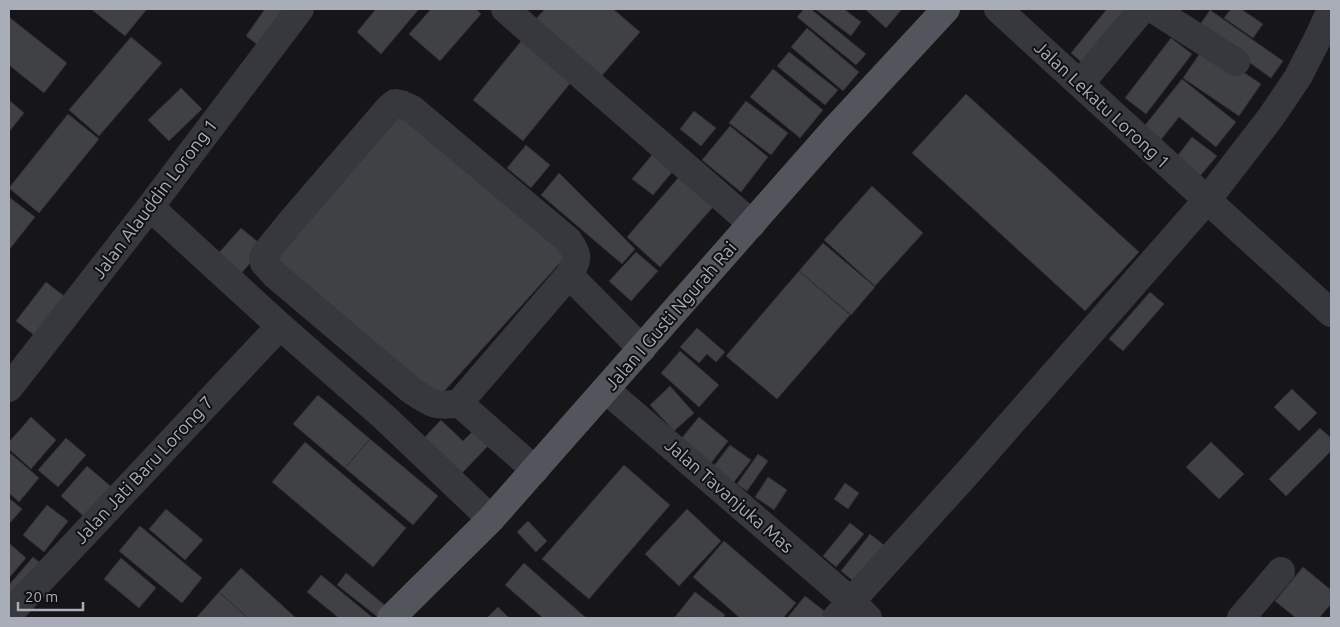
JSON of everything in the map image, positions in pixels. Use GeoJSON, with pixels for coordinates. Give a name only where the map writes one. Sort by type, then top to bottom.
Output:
{"type":"FeatureCollection","features":[{"type":"Feature","properties":{"kind":"main road","name":"Jalan I Gusti Ngurah Rai"},"geometry":{"type":"LineString","coordinates":[[391,618],[491,519],[834,130],[946,9]]}},
{"type":"Feature","properties":{"kind":"street","name":"Jalan Alauddin Lorong 1"},"geometry":{"type":"LineString","coordinates":[[9,388],[150,207],[300,9]]}},
{"type":"Feature","properties":{"kind":"street"},"geometry":{"type":"LineString","coordinates":[[507,9],[752,224]]}},
{"type":"Feature","properties":{"kind":"street","name":"Jalan Lekatu Lorong 1"},"geometry":{"type":"LineString","coordinates":[[998,9],[1331,313]]}},
{"type":"Feature","properties":{"kind":"street"},"geometry":{"type":"LineString","coordinates":[[1080,84],[1144,9]]}},
{"type":"Feature","properties":{"kind":"street"},"geometry":{"type":"LineString","coordinates":[[1153,9],[1236,62]]}},
{"type":"Feature","properties":{"kind":"street"},"geometry":{"type":"LineString","coordinates":[[852,613],[970,470],[1207,200],[1271,117],[1298,76],[1331,9]]}},
{"type":"Feature","properties":{"kind":"street"},"geometry":{"type":"LineString","coordinates":[[395,103],[401,104],[419,116],[568,240],[576,251],[577,262],[569,275],[460,403],[438,405],[428,402],[411,390],[275,275],[264,263],[263,258],[289,224],[395,103]]}},
{"type":"Feature","properties":{"kind":"street"},"geometry":{"type":"LineString","coordinates":[[150,207],[280,326],[384,417],[491,519]]}},
{"type":"Feature","properties":{"kind":"street"},"geometry":{"type":"LineString","coordinates":[[569,275],[642,349]]}},
{"type":"Feature","properties":{"kind":"street","name":"Jalan Jati Baru Lorong 7"},"geometry":{"type":"LineString","coordinates":[[9,614],[280,326]]}},
{"type":"Feature","properties":{"kind":"street","name":"Jalan Tavanjuka Mas"},"geometry":{"type":"LineString","coordinates":[[606,390],[852,613]]}},
{"type":"Feature","properties":{"kind":"street"},"geometry":{"type":"LineString","coordinates":[[460,403],[535,470]]}},
{"type":"Feature","properties":{"kind":"street"},"geometry":{"type":"LineString","coordinates":[[1241,618],[1281,571]]}},
{"type":"Feature","properties":{"kind":"building"},"geometry":{"type":"Polygon","coordinates":[[[91,9],[147,9],[125,36],[91,9]]]}},
{"type":"Feature","properties":{"kind":"building"},"geometry":{"type":"Polygon","coordinates":[[[265,9],[291,9],[262,48],[246,36],[265,9]]]}},
{"type":"Feature","properties":{"kind":"building"},"geometry":{"type":"Polygon","coordinates":[[[376,9],[419,9],[381,54],[357,32],[376,9]]]}},
{"type":"Feature","properties":{"kind":"building"},"geometry":{"type":"Polygon","coordinates":[[[431,9],[476,9],[481,14],[440,61],[409,34],[431,9]]]}},
{"type":"Feature","properties":{"kind":"building"},"geometry":{"type":"Polygon","coordinates":[[[545,9],[613,9],[640,32],[599,79],[533,22],[545,9]]]}},
{"type":"Feature","properties":{"kind":"building"},"geometry":{"type":"Polygon","coordinates":[[[804,9],[811,9],[866,54],[856,65],[797,17],[804,9]]]}},
{"type":"Feature","properties":{"kind":"building"},"geometry":{"type":"Polygon","coordinates":[[[815,9],[844,9],[861,22],[851,36],[815,9]]]}},
{"type":"Feature","properties":{"kind":"building"},"geometry":{"type":"Polygon","coordinates":[[[865,9],[902,9],[886,28],[865,9]]]}},
{"type":"Feature","properties":{"kind":"building"},"geometry":{"type":"Polygon","coordinates":[[[1107,9],[1131,9],[1085,65],[1071,53],[1107,9]]]}},
{"type":"Feature","properties":{"kind":"building"},"geometry":{"type":"Polygon","coordinates":[[[1231,9],[1241,9],[1263,24],[1253,38],[1224,18],[1231,9]]]}},
{"type":"Feature","properties":{"kind":"building"},"geometry":{"type":"Polygon","coordinates":[[[1210,10],[1283,61],[1271,78],[1199,26],[1210,10]]]}},
{"type":"Feature","properties":{"kind":"building"},"geometry":{"type":"Polygon","coordinates":[[[9,17],[67,63],[44,93],[9,65],[9,17]]]}},
{"type":"Feature","properties":{"kind":"building"},"geometry":{"type":"Polygon","coordinates":[[[807,28],[859,72],[843,91],[791,47],[807,28]]]}},
{"type":"Feature","properties":{"kind":"building"},"geometry":{"type":"Polygon","coordinates":[[[131,37],[162,63],[99,136],[69,110],[131,37]]]}},
{"type":"Feature","properties":{"kind":"building"},"geometry":{"type":"Polygon","coordinates":[[[1171,38],[1192,54],[1146,114],[1125,98],[1171,38]]]}},
{"type":"Feature","properties":{"kind":"building"},"geometry":{"type":"Polygon","coordinates":[[[522,40],[572,81],[523,141],[473,100],[522,40]]]}},
{"type":"Feature","properties":{"kind":"building"},"geometry":{"type":"Polygon","coordinates":[[[1205,46],[1261,84],[1239,116],[1183,78],[1205,46]]]}},
{"type":"Feature","properties":{"kind":"building"},"geometry":{"type":"Polygon","coordinates":[[[789,52],[838,90],[825,105],[777,66],[789,52]]]}},
{"type":"Feature","properties":{"kind":"building"},"geometry":{"type":"Polygon","coordinates":[[[773,69],[823,110],[800,138],[750,97],[773,69]]]}},
{"type":"Feature","properties":{"kind":"building"},"geometry":{"type":"Polygon","coordinates":[[[1182,79],[1236,122],[1216,147],[1179,117],[1159,142],[1142,129],[1182,79]]]}},
{"type":"Feature","properties":{"kind":"building"},"geometry":{"type":"Polygon","coordinates":[[[181,88],[202,109],[169,141],[148,120],[181,88]]]}},
{"type":"Feature","properties":{"kind":"building"},"geometry":{"type":"Polygon","coordinates":[[[966,94],[1139,252],[1085,311],[912,153],[966,94]]]}},
{"type":"Feature","properties":{"kind":"building"},"geometry":{"type":"Polygon","coordinates":[[[9,100],[24,113],[9,132],[9,100]]]}},
{"type":"Feature","properties":{"kind":"building"},"geometry":{"type":"Polygon","coordinates":[[[746,101],[788,133],[771,155],[729,123],[746,101]]]}},
{"type":"Feature","properties":{"kind":"building"},"geometry":{"type":"Polygon","coordinates":[[[694,111],[716,128],[701,146],[680,129],[694,111]]]}},
{"type":"Feature","properties":{"kind":"building"},"geometry":{"type":"Polygon","coordinates":[[[401,113],[568,254],[438,398],[274,257],[401,113]]]}},
{"type":"Feature","properties":{"kind":"building"},"geometry":{"type":"Polygon","coordinates":[[[68,114],[99,139],[39,213],[9,188],[68,114]]]}},
{"type":"Feature","properties":{"kind":"building"},"geometry":{"type":"Polygon","coordinates":[[[730,126],[768,157],[741,192],[702,160],[730,126]]]}},
{"type":"Feature","properties":{"kind":"building"},"geometry":{"type":"Polygon","coordinates":[[[1192,137],[1217,156],[1199,177],[1175,159],[1192,137]]]}},
{"type":"Feature","properties":{"kind":"building"},"geometry":{"type":"Polygon","coordinates":[[[526,145],[550,165],[531,188],[507,168],[526,145]]]}},
{"type":"Feature","properties":{"kind":"building"},"geometry":{"type":"Polygon","coordinates":[[[652,155],[673,171],[653,195],[632,179],[652,155]]]}},
{"type":"Feature","properties":{"kind":"building"},"geometry":{"type":"Polygon","coordinates":[[[559,173],[635,249],[622,264],[541,195],[559,173]]]}},
{"type":"Feature","properties":{"kind":"building"},"geometry":{"type":"Polygon","coordinates":[[[679,177],[713,207],[660,267],[627,237],[679,177]]]}},
{"type":"Feature","properties":{"kind":"building"},"geometry":{"type":"Polygon","coordinates":[[[872,186],[923,233],[875,286],[824,240],[872,186]]]}},
{"type":"Feature","properties":{"kind":"building"},"geometry":{"type":"Polygon","coordinates":[[[9,197],[35,217],[9,250],[9,197]]]}},
{"type":"Feature","properties":{"kind":"building"},"geometry":{"type":"Polygon","coordinates":[[[241,228],[264,247],[239,276],[216,256],[241,228]]]}},
{"type":"Feature","properties":{"kind":"building"},"geometry":{"type":"Polygon","coordinates":[[[823,243],[875,287],[851,315],[799,271],[823,243]]]}},
{"type":"Feature","properties":{"kind":"building"},"geometry":{"type":"Polygon","coordinates":[[[636,252],[658,271],[631,301],[609,281],[636,252]]]}},
{"type":"Feature","properties":{"kind":"building"},"geometry":{"type":"Polygon","coordinates":[[[799,271],[850,315],[777,399],[726,356],[799,271]]]}},
{"type":"Feature","properties":{"kind":"building"},"geometry":{"type":"Polygon","coordinates":[[[46,282],[68,299],[38,338],[16,321],[46,282]]]}},
{"type":"Feature","properties":{"kind":"building"},"geometry":{"type":"Polygon","coordinates":[[[1150,292],[1164,304],[1123,351],[1109,339],[1150,292]]]}},
{"type":"Feature","properties":{"kind":"building"},"geometry":{"type":"Polygon","coordinates":[[[697,328],[725,352],[716,362],[707,354],[699,363],[680,347],[697,328]]]}},
{"type":"Feature","properties":{"kind":"building"},"geometry":{"type":"Polygon","coordinates":[[[680,351],[719,385],[699,407],[661,373],[680,351]]]}},
{"type":"Feature","properties":{"kind":"building"},"geometry":{"type":"Polygon","coordinates":[[[670,386],[694,413],[674,431],[650,405],[670,386]]]}},
{"type":"Feature","properties":{"kind":"building"},"geometry":{"type":"Polygon","coordinates":[[[1292,389],[1317,413],[1299,431],[1274,407],[1292,389]]]}},
{"type":"Feature","properties":{"kind":"building"},"geometry":{"type":"Polygon","coordinates":[[[318,395],[370,439],[345,468],[293,424],[318,395]]]}},
{"type":"Feature","properties":{"kind":"building"},"geometry":{"type":"Polygon","coordinates":[[[31,417],[56,440],[31,469],[9,449],[9,442],[31,417]]]}},
{"type":"Feature","properties":{"kind":"building"},"geometry":{"type":"Polygon","coordinates":[[[699,417],[728,441],[711,463],[681,439],[699,417]]]}},
{"type":"Feature","properties":{"kind":"building"},"geometry":{"type":"Polygon","coordinates":[[[441,420],[463,441],[477,427],[492,442],[460,475],[423,439],[441,420]]]}},
{"type":"Feature","properties":{"kind":"building"},"geometry":{"type":"Polygon","coordinates":[[[1320,428],[1331,438],[1331,451],[1286,496],[1269,479],[1320,428]]]}},
{"type":"Feature","properties":{"kind":"building"},"geometry":{"type":"Polygon","coordinates":[[[66,438],[86,455],[58,487],[38,470],[66,438]]]}},
{"type":"Feature","properties":{"kind":"building"},"geometry":{"type":"Polygon","coordinates":[[[370,439],[438,496],[413,525],[345,468],[370,439]]]}},
{"type":"Feature","properties":{"kind":"building"},"geometry":{"type":"Polygon","coordinates":[[[305,442],[406,528],[373,567],[272,482],[305,442]]]}},
{"type":"Feature","properties":{"kind":"building"},"geometry":{"type":"Polygon","coordinates":[[[1211,442],[1244,474],[1219,499],[1186,467],[1211,442]]]}},
{"type":"Feature","properties":{"kind":"building"},"geometry":{"type":"Polygon","coordinates":[[[730,445],[751,460],[733,483],[713,467],[730,445]]]}},
{"type":"Feature","properties":{"kind":"building"},"geometry":{"type":"Polygon","coordinates":[[[9,452],[39,478],[19,502],[9,493],[9,452]]]}},
{"type":"Feature","properties":{"kind":"building"},"geometry":{"type":"Polygon","coordinates":[[[758,454],[768,461],[747,491],[737,484],[758,454]]]}},
{"type":"Feature","properties":{"kind":"building"},"geometry":{"type":"Polygon","coordinates":[[[624,465],[670,505],[589,599],[542,559],[624,465]]]}},
{"type":"Feature","properties":{"kind":"building"},"geometry":{"type":"Polygon","coordinates":[[[87,466],[116,491],[89,521],[61,496],[87,466]]]}},
{"type":"Feature","properties":{"kind":"building"},"geometry":{"type":"Polygon","coordinates":[[[768,477],[787,490],[774,510],[755,497],[768,477]]]}},
{"type":"Feature","properties":{"kind":"building"},"geometry":{"type":"Polygon","coordinates":[[[845,483],[859,493],[848,509],[834,499],[845,483]]]}},
{"type":"Feature","properties":{"kind":"building"},"geometry":{"type":"Polygon","coordinates":[[[9,498],[22,509],[9,524],[9,498]]]}},
{"type":"Feature","properties":{"kind":"building"},"geometry":{"type":"Polygon","coordinates":[[[47,505],[68,521],[44,552],[23,535],[47,505]]]}},
{"type":"Feature","properties":{"kind":"building"},"geometry":{"type":"Polygon","coordinates":[[[166,509],[203,540],[185,560],[149,529],[166,509]]]}},
{"type":"Feature","properties":{"kind":"building"},"geometry":{"type":"Polygon","coordinates":[[[687,509],[721,541],[679,586],[645,554],[687,509]]]}},
{"type":"Feature","properties":{"kind":"building"},"geometry":{"type":"Polygon","coordinates":[[[528,521],[547,541],[536,552],[517,532],[528,521]]]}},
{"type":"Feature","properties":{"kind":"building"},"geometry":{"type":"Polygon","coordinates":[[[850,523],[864,534],[836,567],[823,556],[850,523]]]}},
{"type":"Feature","properties":{"kind":"building"},"geometry":{"type":"Polygon","coordinates":[[[140,526],[202,578],[182,603],[119,551],[140,526]]]}},
{"type":"Feature","properties":{"kind":"building"},"geometry":{"type":"Polygon","coordinates":[[[870,534],[885,546],[856,583],[841,571],[870,534]]]}},
{"type":"Feature","properties":{"kind":"building"},"geometry":{"type":"Polygon","coordinates":[[[724,541],[796,603],[783,618],[740,618],[693,577],[724,541]]]}},
{"type":"Feature","properties":{"kind":"building"},"geometry":{"type":"Polygon","coordinates":[[[9,543],[26,558],[9,578],[9,543]]]}},
{"type":"Feature","properties":{"kind":"building"},"geometry":{"type":"Polygon","coordinates":[[[33,557],[45,567],[9,608],[9,585],[33,557]]]}},
{"type":"Feature","properties":{"kind":"building"},"geometry":{"type":"Polygon","coordinates":[[[121,558],[156,588],[139,608],[104,579],[121,558]]]}},
{"type":"Feature","properties":{"kind":"building"},"geometry":{"type":"Polygon","coordinates":[[[524,563],[586,618],[543,618],[505,585],[524,563]]]}},
{"type":"Feature","properties":{"kind":"building"},"geometry":{"type":"Polygon","coordinates":[[[1303,567],[1331,590],[1331,604],[1319,618],[1296,618],[1275,601],[1303,567]]]}},
{"type":"Feature","properties":{"kind":"building"},"geometry":{"type":"Polygon","coordinates":[[[241,568],[296,618],[248,618],[219,592],[241,568]]]}},
{"type":"Feature","properties":{"kind":"building"},"geometry":{"type":"Polygon","coordinates":[[[346,573],[388,608],[379,618],[337,585],[346,573]]]}},
{"type":"Feature","properties":{"kind":"building"},"geometry":{"type":"Polygon","coordinates":[[[321,575],[373,618],[339,618],[307,592],[321,575]]]}},
{"type":"Feature","properties":{"kind":"building"},"geometry":{"type":"Polygon","coordinates":[[[219,592],[248,618],[196,618],[219,592]]]}},
{"type":"Feature","properties":{"kind":"building"},"geometry":{"type":"Polygon","coordinates":[[[695,592],[725,615],[722,618],[675,617],[695,592]]]}},
{"type":"Feature","properties":{"kind":"building"},"geometry":{"type":"Polygon","coordinates":[[[805,596],[828,614],[824,618],[787,618],[805,596]]]}},
{"type":"Feature","properties":{"kind":"building"},"geometry":{"type":"Polygon","coordinates":[[[498,607],[509,618],[487,618],[498,607]]]}}]}
